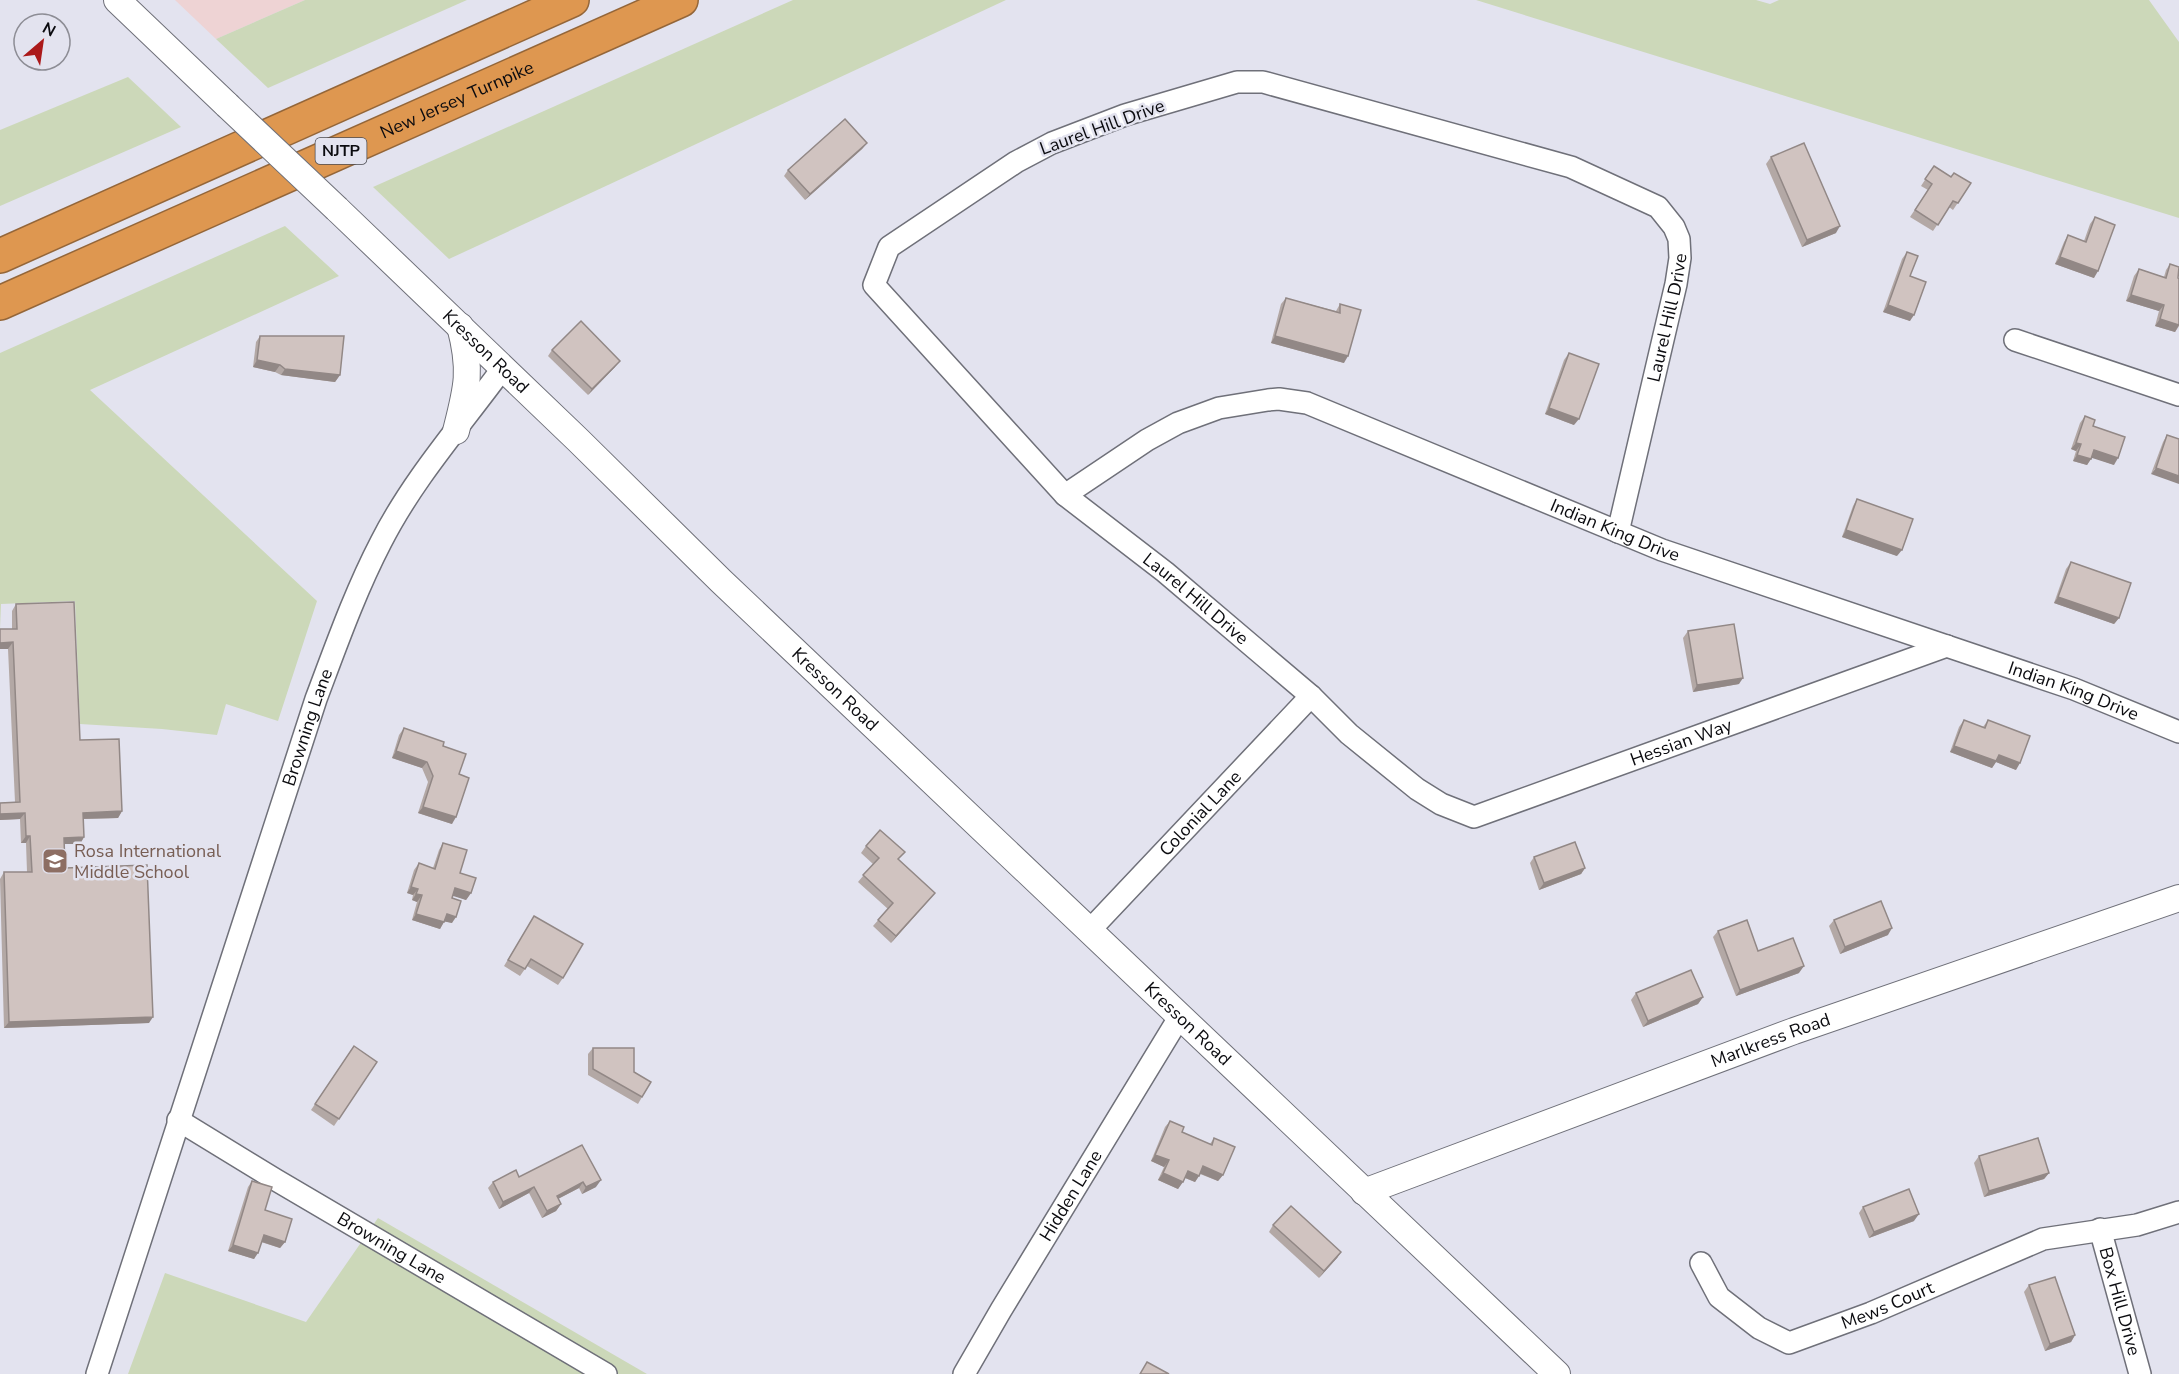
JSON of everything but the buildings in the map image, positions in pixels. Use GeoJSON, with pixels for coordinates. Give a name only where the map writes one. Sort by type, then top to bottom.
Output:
{"type":"FeatureCollection","features":[{"type":"Feature","properties":{"kind":"highway","name":"NJTP"},"geometry":{"type":"LineString","coordinates":[[0,256],[572,0]]}},
{"type":"Feature","properties":{"kind":"highway","name":"New Jersey Turnpike"},"geometry":{"type":"LineString","coordinates":[[0,303],[681,0]]}},
{"type":"Feature","properties":{"kind":"street","name":"Kresson Road"},"geometry":{"type":"LineString","coordinates":[[117,0],[460,326],[721,581],[1557,1374]]}},
{"type":"Feature","properties":{"kind":"street","name":"Laurel Hill Drive"},"geometry":{"type":"LineString","coordinates":[[1417,789],[1349,734],[1311,696],[1165,572],[1065,495],[874,285],[889,247],[1016,162],[1052,143],[1125,115],[1237,82],[1263,82],[1571,167],[1658,207],[1674,227],[1679,239],[1680,258],[1677,284],[1618,531]]}},
{"type":"Feature","properties":{"kind":"street"},"geometry":{"type":"LineString","coordinates":[[456,432],[468,374],[466,348],[460,326]]}},
{"type":"Feature","properties":{"kind":"street"},"geometry":{"type":"LineString","coordinates":[[2015,340],[2179,395]]}},
{"type":"Feature","properties":{"kind":"street","name":"Browning Lane"},"geometry":{"type":"LineString","coordinates":[[97,1374],[316,699],[350,608],[381,542],[405,499],[502,369]]}},
{"type":"Feature","properties":{"kind":"street","name":"Indian King Drive"},"geometry":{"type":"LineString","coordinates":[[1065,495],[1147,440],[1178,423],[1218,408],[1279,399],[1307,403],[1662,550],[2074,688],[2179,732]]}},
{"type":"Feature","properties":{"kind":"street","name":"Hessian Way"},"geometry":{"type":"LineString","coordinates":[[1417,789],[1441,804],[1474,817],[1947,646]]}},
{"type":"Feature","properties":{"kind":"street","name":"Colonial Lane"},"geometry":{"type":"LineString","coordinates":[[1089,931],[1311,696]]}},
{"type":"Feature","properties":{"kind":"street","name":"Marlkress Road"},"geometry":{"type":"LineString","coordinates":[[1364,1192],[1794,1031],[2179,898]]}},
{"type":"Feature","properties":{"kind":"street","name":"Hidden Lane"},"geometry":{"type":"LineString","coordinates":[[964,1374],[1000,1310],[1180,1016]]}},
{"type":"Feature","properties":{"kind":"street","name":"Browning Lane"},"geometry":{"type":"LineString","coordinates":[[178,1120],[606,1374]]}},
{"type":"Feature","properties":{"kind":"street"},"geometry":{"type":"LineString","coordinates":[[2100,1230],[2136,1225],[2179,1212]]}},
{"type":"Feature","properties":{"kind":"street","name":"Mews Court"},"geometry":{"type":"LineString","coordinates":[[1701,1263],[1719,1298],[1759,1328],[1789,1343],[1871,1313],[2043,1239],[2100,1230]]}},
{"type":"Feature","properties":{"kind":"street","name":"Box Hill Drive"},"geometry":{"type":"LineString","coordinates":[[2100,1230],[2140,1374]]}},
{"type":"Feature","properties":{"kind":"shaded area"},"geometry":{"type":"Polygon","coordinates":[[[175,0],[305,0],[216,39],[175,0]]]}},
{"type":"Feature","properties":{"kind":"green space"},"geometry":{"type":"Polygon","coordinates":[[[305,0],[467,0],[268,88],[216,39],[305,0]]]}},
{"type":"Feature","properties":{"kind":"green space"},"geometry":{"type":"Polygon","coordinates":[[[793,0],[1006,0],[449,259],[373,187],[793,0]]]}},
{"type":"Feature","properties":{"kind":"green space"},"geometry":{"type":"Polygon","coordinates":[[[1476,0],[1756,0],[1770,4],[1779,0],[2149,0],[2179,42],[2179,218],[1476,0]]]}},
{"type":"Feature","properties":{"kind":"green space"},"geometry":{"type":"Polygon","coordinates":[[[128,77],[181,127],[0,206],[0,130],[128,77]]]}},
{"type":"Feature","properties":{"kind":"green space"},"geometry":{"type":"Polygon","coordinates":[[[285,226],[339,276],[90,390],[317,601],[278,721],[226,704],[217,735],[80,724],[75,601],[1,604],[0,629],[0,353],[285,226]]]}},
{"type":"Feature","properties":{"kind":"green space"},"geometry":{"type":"Polygon","coordinates":[[[378,1218],[647,1374],[128,1374],[165,1273],[306,1322],[378,1218]]]}},
{"type":"Feature","properties":{"kind":"place","name":"Rosa International Middle School"},"geometry":{"type":"Point","coordinates":[55,861]}}]}
